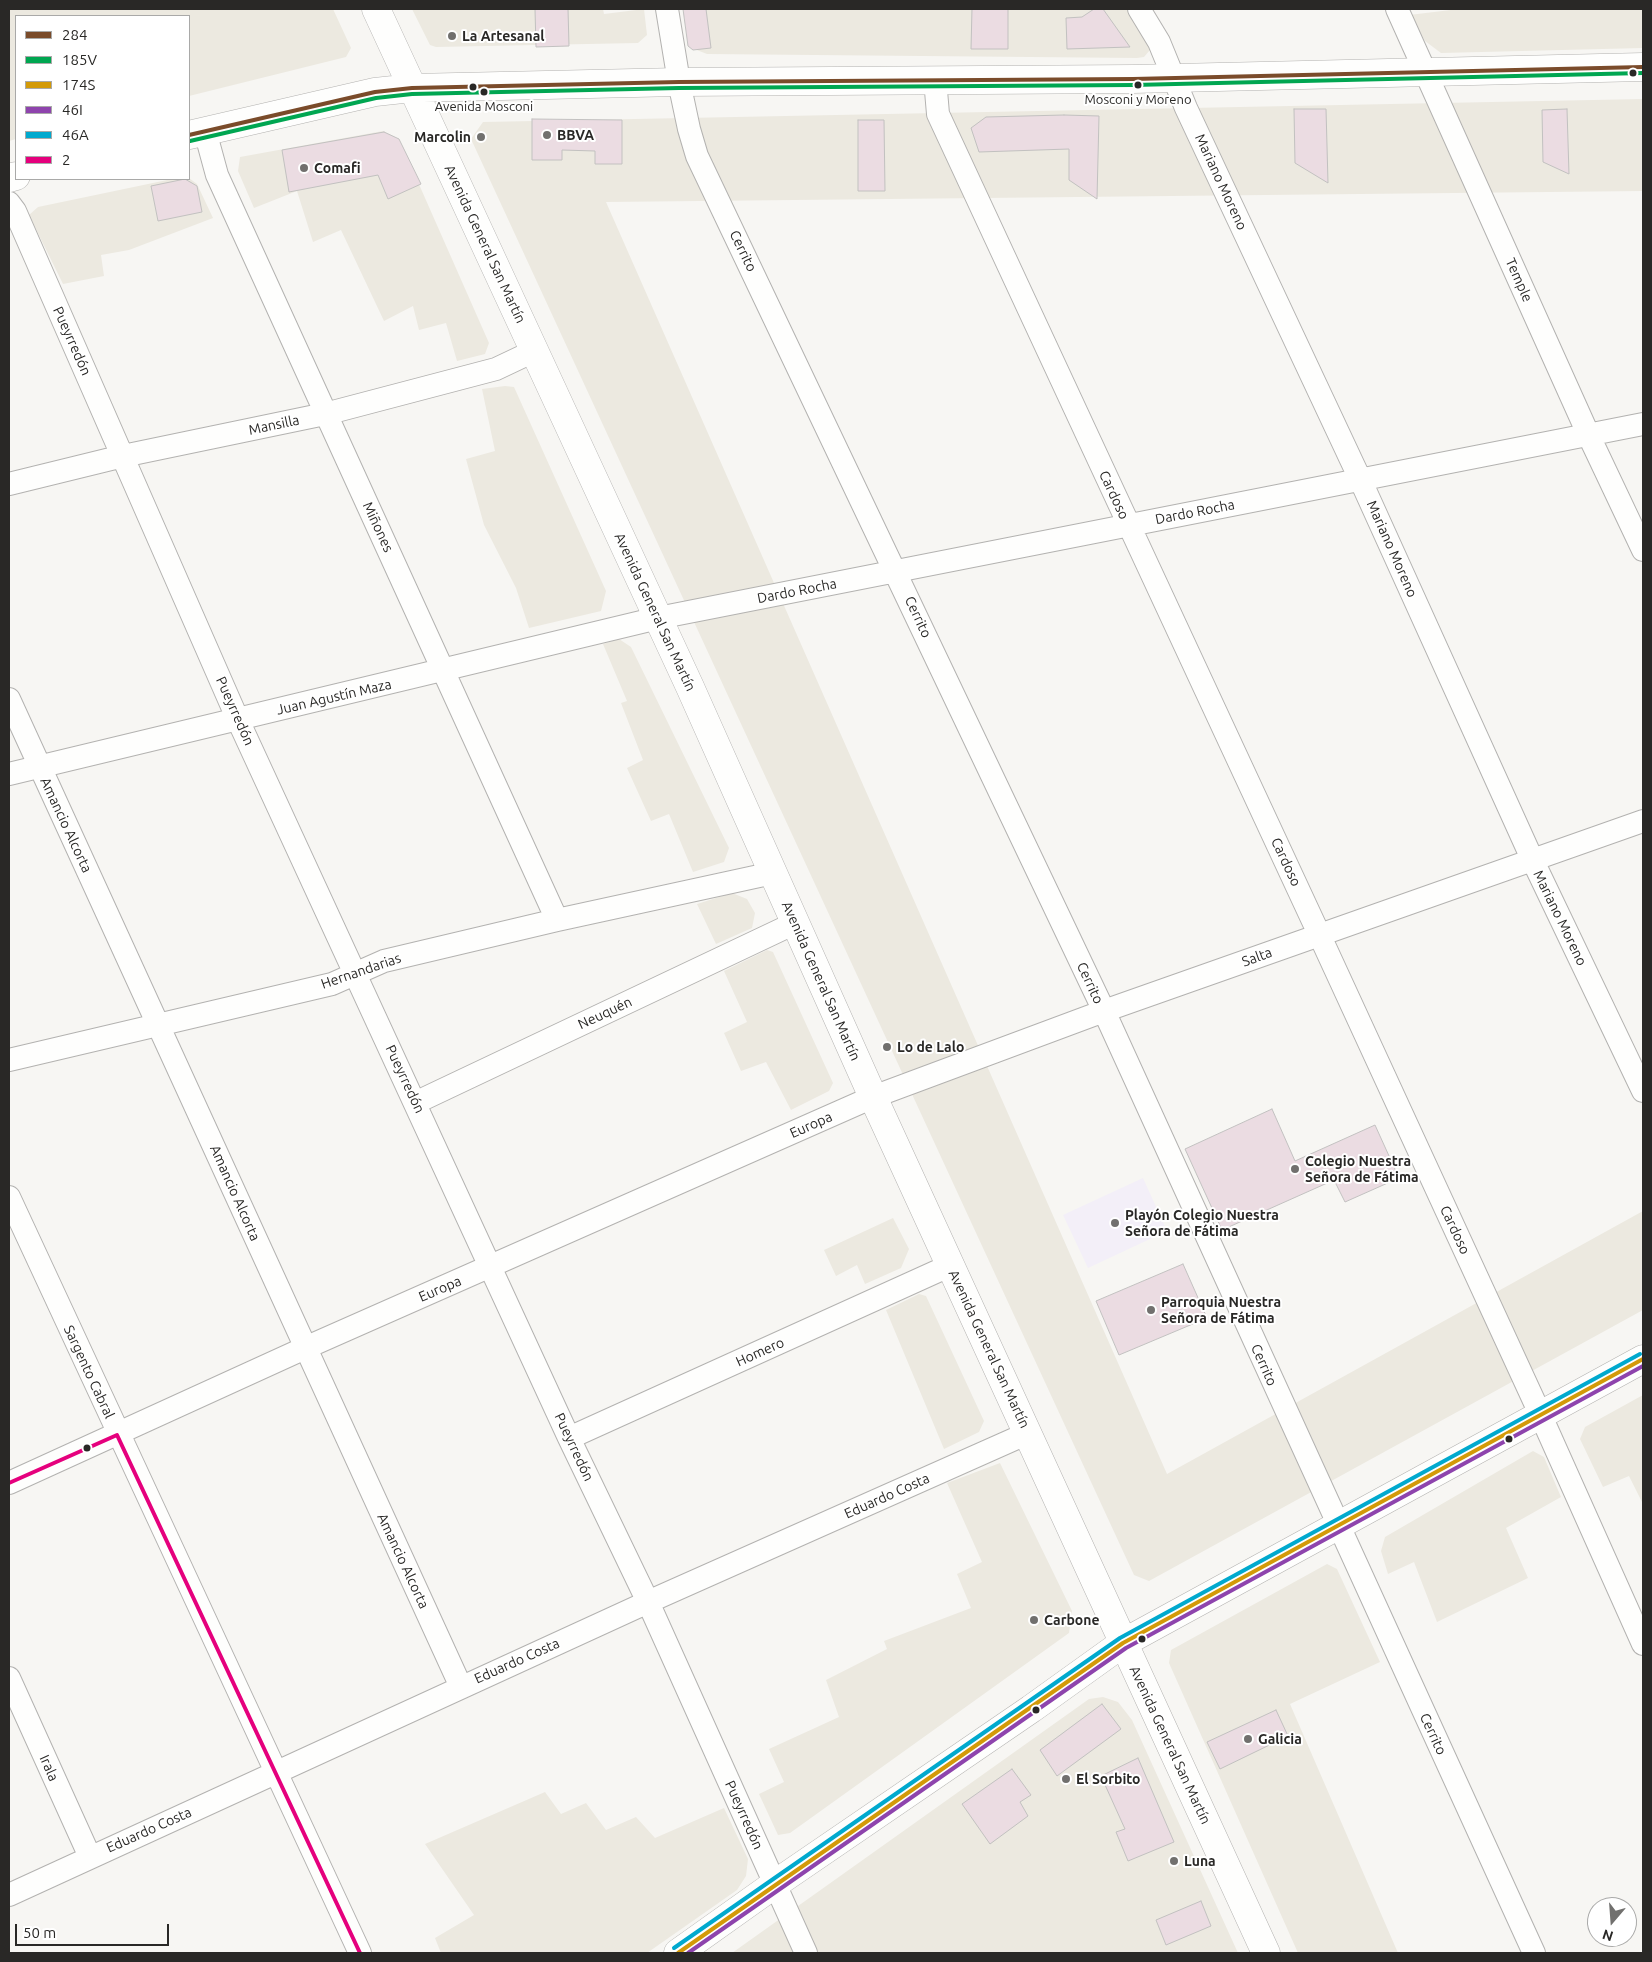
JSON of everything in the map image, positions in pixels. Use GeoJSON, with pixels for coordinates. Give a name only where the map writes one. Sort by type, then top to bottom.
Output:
{"type":"FeatureCollection","features":[{"type":"Feature","properties":{"kind":"main road","name":"Avenida General San Martín"},"geometry":{"type":"LineString","coordinates":[[376,9],[658,618],[873,1097],[1028,1433],[1122,1643],[1266,1953]]}},
{"type":"Feature","properties":{"kind":"main road"},"geometry":{"type":"LineString","coordinates":[[197,133],[375,92],[412,88],[679,82],[1133,79],[1426,70],[1643,67]]}},
{"type":"Feature","properties":{"kind":"main road"},"geometry":{"type":"LineString","coordinates":[[678,1953],[775,1884],[1031,1709],[1122,1643],[1643,1359]]}},
{"type":"Feature","properties":{"kind":"street","name":"Cerrito"},"geometry":{"type":"LineString","coordinates":[[666,9],[689,129],[698,156],[1104,1011],[1337,1526],[1534,1953]]}},
{"type":"Feature","properties":{"kind":"street","name":"Mariano Moreno"},"geometry":{"type":"LineString","coordinates":[[1139,9],[1159,42],[1175,77],[1186,108],[1360,479],[1533,861],[1643,1091]]}},
{"type":"Feature","properties":{"kind":"street","name":"Temple"},"geometry":{"type":"LineString","coordinates":[[1397,9],[1589,436],[1643,550]]}},
{"type":"Feature","properties":{"kind":"street","name":"Cardoso"},"geometry":{"type":"LineString","coordinates":[[935,80],[938,114],[1320,934],[1541,1416],[1643,1644]]}},
{"type":"Feature","properties":{"kind":"street","name":"Miñones"},"geometry":{"type":"LineString","coordinates":[[197,133],[557,920]]}},
{"type":"Feature","properties":{"kind":"street","name":"Pueyrredón"},"geometry":{"type":"LineString","coordinates":[[9,203],[15,211],[238,720],[492,1267],[569,1438],[648,1602],[806,1953]]}},
{"type":"Feature","properties":{"kind":"street","name":"Mansilla"},"geometry":{"type":"LineString","coordinates":[[9,484],[123,456],[325,414],[496,369],[534,352]]}},
{"type":"Feature","properties":{"kind":"street","name":"Dardo Rocha"},"geometry":{"type":"LineString","coordinates":[[658,618],[1643,424]]}},
{"type":"Feature","properties":{"kind":"street","name":"Juan Agustín Maza"},"geometry":{"type":"LineString","coordinates":[[9,774],[444,671],[658,618]]}},
{"type":"Feature","properties":{"kind":"street","name":"Amancio Alcorta"},"geometry":{"type":"LineString","coordinates":[[9,699],[38,766],[461,1687]]}},
{"type":"Feature","properties":{"kind":"street","name":"Salta"},"geometry":{"type":"LineString","coordinates":[[873,1097],[1104,1011],[1643,821]]}},
{"type":"Feature","properties":{"kind":"street","name":"Hernandarias"},"geometry":{"type":"LineString","coordinates":[[9,1060],[332,984],[384,961],[557,920],[773,873]]}},
{"type":"Feature","properties":{"kind":"street","name":"Neuquén"},"geometry":{"type":"LineString","coordinates":[[416,1103],[795,923]]}},
{"type":"Feature","properties":{"kind":"street","name":"Europa"},"geometry":{"type":"LineString","coordinates":[[9,1483],[305,1348],[873,1097]]}},
{"type":"Feature","properties":{"kind":"street","name":"Sargento Cabral"},"geometry":{"type":"LineString","coordinates":[[9,1197],[117,1435],[360,1953]]}},
{"type":"Feature","properties":{"kind":"street","name":"Homero"},"geometry":{"type":"LineString","coordinates":[[569,1438],[951,1265]]}},
{"type":"Feature","properties":{"kind":"street","name":"Eduardo Costa"},"geometry":{"type":"LineString","coordinates":[[9,1895],[648,1602],[1028,1433]]}},
{"type":"Feature","properties":{"kind":"street","name":"Irala"},"geometry":{"type":"LineString","coordinates":[[9,1678],[90,1857]]}},
{"type":"Feature","properties":{"kind":"shaded area"},"geometry":{"type":"Polygon","coordinates":[[[9,9],[333,9],[351,48],[346,57],[190,96],[190,15],[15,15],[15,139],[9,141],[9,9]]]}},
{"type":"Feature","properties":{"kind":"shaded area"},"geometry":{"type":"Polygon","coordinates":[[[412,9],[603,9],[604,14],[644,9],[647,35],[638,43],[436,47],[430,45],[412,9]]]}},
{"type":"Feature","properties":{"kind":"shaded area"},"geometry":{"type":"Polygon","coordinates":[[[684,9],[1130,9],[1150,44],[1150,50],[1144,57],[1137,58],[707,54],[689,47],[684,9]]]}},
{"type":"Feature","properties":{"kind":"shaded area"},"geometry":{"type":"Polygon","coordinates":[[[1459,9],[1643,9],[1643,48],[1441,53],[1425,41],[1409,15],[1459,9]]]}},
{"type":"Feature","properties":{"kind":"shaded area"},"geometry":{"type":"Polygon","coordinates":[[[1643,99],[1643,191],[606,202],[1167,1474],[1643,1211],[1643,1310],[1149,1581],[1134,1575],[471,139],[483,122],[1643,99]]]}},
{"type":"Feature","properties":{"kind":"shaded area"},"geometry":{"type":"Polygon","coordinates":[[[383,131],[399,139],[489,343],[485,354],[457,361],[446,323],[419,330],[413,306],[384,321],[341,230],[313,242],[297,191],[254,208],[238,171],[240,157],[383,131]]]}},
{"type":"Feature","properties":{"kind":"shaded area"},"geometry":{"type":"Polygon","coordinates":[[[190,179],[197,184],[213,218],[129,250],[101,255],[104,276],[63,284],[29,215],[38,207],[167,180],[190,179]]]}},
{"type":"Feature","properties":{"kind":"shaded area"},"geometry":{"type":"Polygon","coordinates":[[[505,386],[514,387],[606,591],[601,611],[529,628],[516,588],[484,525],[466,459],[495,451],[482,389],[505,386]]]}},
{"type":"Feature","properties":{"kind":"shaded area"},"geometry":{"type":"Polygon","coordinates":[[[619,639],[631,647],[729,848],[724,862],[693,872],[669,814],[651,821],[627,768],[643,760],[621,703],[627,701],[603,644],[619,639]]]}},
{"type":"Feature","properties":{"kind":"shaded area"},"geometry":{"type":"Polygon","coordinates":[[[732,893],[747,899],[755,913],[752,928],[716,944],[697,904],[732,893]]]}},
{"type":"Feature","properties":{"kind":"shaded area"},"geometry":{"type":"Polygon","coordinates":[[[767,950],[773,952],[833,1083],[829,1091],[791,1110],[766,1062],[741,1071],[724,1033],[747,1022],[724,971],[767,950]]]}},
{"type":"Feature","properties":{"kind":"shaded area","name":"Playón Colegio Nuestra Señora de Fátima"},"geometry":{"type":"Polygon","coordinates":[[[1143,1178],[1167,1231],[1088,1268],[1063,1215],[1143,1178]]]}},
{"type":"Feature","properties":{"kind":"shaded area"},"geometry":{"type":"Polygon","coordinates":[[[893,1218],[909,1249],[901,1268],[865,1284],[857,1265],[836,1276],[824,1250],[893,1218]]]}},
{"type":"Feature","properties":{"kind":"shaded area"},"geometry":{"type":"Polygon","coordinates":[[[919,1294],[926,1296],[984,1421],[979,1432],[944,1449],[886,1310],[919,1294]]]}},
{"type":"Feature","properties":{"kind":"shaded area"},"geometry":{"type":"Polygon","coordinates":[[[1643,1395],[1643,1504],[1629,1476],[1603,1487],[1580,1439],[1585,1427],[1643,1395]]]}},
{"type":"Feature","properties":{"kind":"shaded area"},"geometry":{"type":"Polygon","coordinates":[[[1533,1451],[1544,1457],[1561,1497],[1506,1528],[1528,1578],[1437,1622],[1414,1562],[1388,1574],[1381,1551],[1385,1537],[1533,1451]]]}},
{"type":"Feature","properties":{"kind":"shaded area"},"geometry":{"type":"Polygon","coordinates":[[[1000,1463],[1072,1611],[1069,1633],[790,1833],[778,1835],[759,1794],[784,1782],[769,1749],[839,1717],[826,1680],[887,1649],[884,1641],[971,1608],[957,1574],[982,1562],[947,1483],[1000,1463]]]}},
{"type":"Feature","properties":{"kind":"shaded area"},"geometry":{"type":"Polygon","coordinates":[[[1327,1564],[1337,1569],[1380,1662],[1290,1704],[1398,1953],[1298,1953],[1169,1663],[1171,1650],[1327,1564]]]}},
{"type":"Feature","properties":{"kind":"shaded area"},"geometry":{"type":"Polygon","coordinates":[[[1103,1697],[1118,1702],[1132,1720],[1238,1953],[732,1953],[1089,1699],[1103,1697]]]}},
{"type":"Feature","properties":{"kind":"shaded area"},"geometry":{"type":"Polygon","coordinates":[[[545,1792],[561,1814],[586,1803],[606,1830],[636,1817],[655,1838],[724,1808],[748,1859],[746,1876],[737,1890],[647,1953],[441,1953],[435,1938],[474,1915],[425,1844],[545,1792]]]}},
{"type":"Feature","properties":{"kind":"building"},"geometry":{"type":"Polygon","coordinates":[[[535,9],[568,9],[569,46],[536,47],[535,9]]]}},
{"type":"Feature","properties":{"kind":"building"},"geometry":{"type":"Polygon","coordinates":[[[683,9],[706,9],[711,48],[693,50],[688,46],[683,9]]]}},
{"type":"Feature","properties":{"kind":"building"},"geometry":{"type":"Polygon","coordinates":[[[972,9],[1008,9],[1008,49],[971,49],[972,9]]]}},
{"type":"Feature","properties":{"kind":"building"},"geometry":{"type":"Polygon","coordinates":[[[1094,9],[1103,9],[1130,47],[1067,49],[1066,18],[1082,17],[1094,9]]]}},
{"type":"Feature","properties":{"kind":"building"},"geometry":{"type":"Polygon","coordinates":[[[1294,109],[1326,109],[1328,183],[1295,163],[1294,109]]]}},
{"type":"Feature","properties":{"kind":"building"},"geometry":{"type":"Polygon","coordinates":[[[1567,109],[1569,174],[1543,162],[1542,110],[1567,109]]]}},
{"type":"Feature","properties":{"kind":"building"},"geometry":{"type":"Polygon","coordinates":[[[1099,116],[1097,199],[1069,180],[1069,149],[979,152],[971,128],[986,117],[1099,116]]]}},
{"type":"Feature","properties":{"kind":"building"},"geometry":{"type":"Polygon","coordinates":[[[532,119],[622,120],[622,164],[595,164],[595,151],[562,150],[562,160],[532,160],[532,119]]]}},
{"type":"Feature","properties":{"kind":"building"},"geometry":{"type":"Polygon","coordinates":[[[858,120],[884,120],[885,191],[858,191],[858,120]]]}},
{"type":"Feature","properties":{"kind":"building"},"geometry":{"type":"Polygon","coordinates":[[[384,132],[399,139],[421,184],[388,199],[378,175],[289,192],[282,150],[384,132]]]}},
{"type":"Feature","properties":{"kind":"building"},"geometry":{"type":"Polygon","coordinates":[[[187,180],[197,186],[202,212],[158,221],[151,186],[187,180]]]}},
{"type":"Feature","properties":{"kind":"building","name":"Colegio Nuestra Señora de Fátima"},"geometry":{"type":"Polygon","coordinates":[[[1272,1109],[1295,1161],[1375,1125],[1399,1178],[1345,1202],[1334,1180],[1222,1230],[1185,1149],[1272,1109]]]}},
{"type":"Feature","properties":{"kind":"building","name":"Parroquia Nuestra Señora de Fátima"},"geometry":{"type":"Polygon","coordinates":[[[1183,1264],[1207,1318],[1119,1355],[1096,1301],[1183,1264]]]}},
{"type":"Feature","properties":{"kind":"building"},"geometry":{"type":"Polygon","coordinates":[[[1102,1704],[1121,1729],[1057,1776],[1040,1750],[1102,1704]]]}},
{"type":"Feature","properties":{"kind":"building","name":"Galicia"},"geometry":{"type":"Polygon","coordinates":[[[1276,1710],[1288,1736],[1220,1769],[1207,1742],[1276,1710]]]}},
{"type":"Feature","properties":{"kind":"building"},"geometry":{"type":"Polygon","coordinates":[[[1138,1758],[1174,1842],[1128,1861],[1116,1832],[1125,1829],[1101,1776],[1138,1758]]]}},
{"type":"Feature","properties":{"kind":"building"},"geometry":{"type":"Polygon","coordinates":[[[1012,1769],[1031,1795],[1020,1802],[1028,1816],[990,1844],[962,1804],[1012,1769]]]}},
{"type":"Feature","properties":{"kind":"building"},"geometry":{"type":"Polygon","coordinates":[[[1201,1901],[1211,1926],[1166,1945],[1156,1920],[1201,1901]]]}},
{"type":"Feature","properties":{"kind":"transit line","name":"284"},"geometry":{"type":"LineString","coordinates":[[190,135],[375,92],[412,88],[679,82],[1133,79],[1643,67]]}},
{"type":"Feature","properties":{"kind":"transit line","name":"185V"},"geometry":{"type":"LineString","coordinates":[[190,141],[376,98],[412,94],[679,88],[1133,85],[1643,73]]}},
{"type":"Feature","properties":{"kind":"transit line","name":"46A"},"geometry":{"type":"LineString","coordinates":[[674,1948],[1120,1638],[1640,1354]]}},
{"type":"Feature","properties":{"kind":"transit line","name":"174S"},"geometry":{"type":"LineString","coordinates":[[678,1953],[1123,1643],[1643,1359]]}},
{"type":"Feature","properties":{"kind":"transit line","name":"46I"},"geometry":{"type":"LineString","coordinates":[[688,1953],[1126,1648],[1643,1366]]}},
{"type":"Feature","properties":{"kind":"transit line","name":"2"},"geometry":{"type":"LineString","coordinates":[[9,1483],[117,1435],[360,1953]]}},
{"type":"Feature","properties":{"kind":"place","name":"La Artesanal"},"geometry":{"type":"Point","coordinates":[452,36]}},
{"type":"Feature","properties":{"kind":"place","name":"Mosconi y Moreno"},"geometry":{"type":"Point","coordinates":[1138,85]}},
{"type":"Feature","properties":{"kind":"place","name":"Avenida Mosconi"},"geometry":{"type":"Point","coordinates":[484,92]}},
{"type":"Feature","properties":{"kind":"place","name":"BBVA"},"geometry":{"type":"Point","coordinates":[547,135]}},
{"type":"Feature","properties":{"kind":"place","name":"Marcolin"},"geometry":{"type":"Point","coordinates":[481,137]}},
{"type":"Feature","properties":{"kind":"place","name":"Comafi"},"geometry":{"type":"Point","coordinates":[304,168]}},
{"type":"Feature","properties":{"kind":"place","name":"Lo de Lalo"},"geometry":{"type":"Point","coordinates":[887,1047]}},
{"type":"Feature","properties":{"kind":"place","name":"Colegio Nuestra Señora de Fátima"},"geometry":{"type":"Point","coordinates":[1295,1169]}},
{"type":"Feature","properties":{"kind":"place","name":"Playón Colegio Nuestra Señora de Fátima"},"geometry":{"type":"Point","coordinates":[1115,1223]}},
{"type":"Feature","properties":{"kind":"place","name":"Parroquia Nuestra Señora de Fátima"},"geometry":{"type":"Point","coordinates":[1151,1310]}},
{"type":"Feature","properties":{"kind":"place","name":"Carbone"},"geometry":{"type":"Point","coordinates":[1034,1620]}},
{"type":"Feature","properties":{"kind":"place","name":"Galicia"},"geometry":{"type":"Point","coordinates":[1248,1739]}},
{"type":"Feature","properties":{"kind":"place","name":"El Sorbito"},"geometry":{"type":"Point","coordinates":[1066,1779]}},
{"type":"Feature","properties":{"kind":"place","name":"Luna"},"geometry":{"type":"Point","coordinates":[1174,1861]}}]}
